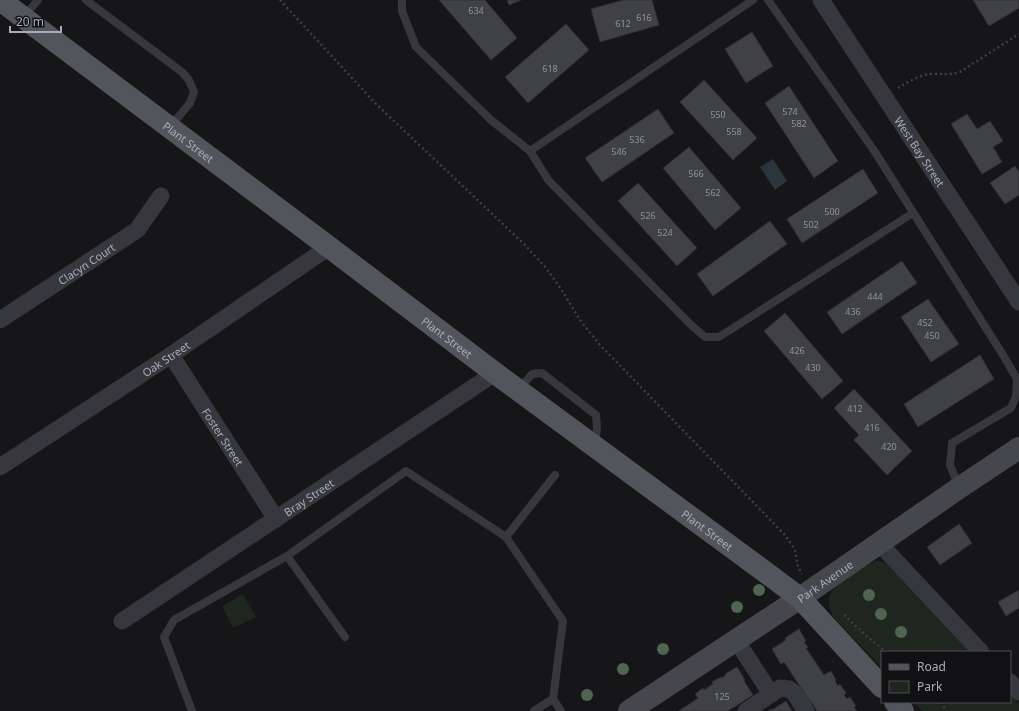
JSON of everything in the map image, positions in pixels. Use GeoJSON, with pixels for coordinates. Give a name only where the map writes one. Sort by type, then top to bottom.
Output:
{"type":"FeatureCollection","features":[{"type":"Feature","properties":{"kind":"main road","name":"Plant Street"},"geometry":{"type":"LineString","coordinates":[[0,0],[495,373],[800,598],[881,686]]}},
{"type":"Feature","properties":{"kind":"main road"},"geometry":{"type":"LineString","coordinates":[[896,703],[903,711]]}},
{"type":"Feature","properties":{"kind":"street","name":"West Bay Street"},"geometry":{"type":"LineString","coordinates":[[821,0],[1019,302]]}},
{"type":"Feature","properties":{"kind":"street","name":"Clacyn Court"},"geometry":{"type":"LineString","coordinates":[[0,320],[137,230],[161,196]]}},
{"type":"Feature","properties":{"kind":"street","name":"Oak Street"},"geometry":{"type":"LineString","coordinates":[[0,466],[171,355],[329,247]]}},
{"type":"Feature","properties":{"kind":"street","name":"Foster Street"},"geometry":{"type":"LineString","coordinates":[[171,355],[276,519]]}},
{"type":"Feature","properties":{"kind":"street","name":"Bray Street"},"geometry":{"type":"LineString","coordinates":[[122,621],[495,373]]}},
{"type":"Feature","properties":{"kind":"street","name":"Park Avenue"},"geometry":{"type":"LineString","coordinates":[[630,711],[800,598],[1019,448]]}},
{"type":"Feature","properties":{"kind":"street"},"geometry":{"type":"LineString","coordinates":[[879,543],[981,651]]}},
{"type":"Feature","properties":{"kind":"street"},"geometry":{"type":"LineString","coordinates":[[736,640],[771,694]]}},
{"type":"Feature","properties":{"kind":"street"},"geometry":{"type":"LineString","coordinates":[[1011,683],[1019,692]]}},
{"type":"Feature","properties":{"kind":"street"},"geometry":{"type":"LineString","coordinates":[[746,711],[780,688],[789,689],[794,693],[806,711]]}},
{"type":"Feature","properties":{"kind":"lane"},"geometry":{"type":"LineString","coordinates":[[24,18],[38,0]]}},
{"type":"Feature","properties":{"kind":"lane"},"geometry":{"type":"LineString","coordinates":[[86,0],[182,72],[189,80],[194,92],[190,103],[170,127]]}},
{"type":"Feature","properties":{"kind":"lane"},"geometry":{"type":"LineString","coordinates":[[402,0],[402,11],[416,47],[491,120],[530,151],[549,181],[685,319],[705,337],[719,337],[913,213]]}},
{"type":"Feature","properties":{"kind":"lane"},"geometry":{"type":"LineString","coordinates":[[530,151],[753,0]]}},
{"type":"Feature","properties":{"kind":"lane"},"geometry":{"type":"LineString","coordinates":[[768,0],[875,152],[1017,379],[1016,396],[1010,408],[952,443],[950,465],[959,488]]}},
{"type":"Feature","properties":{"kind":"lane"},"geometry":{"type":"LineString","coordinates":[[192,711],[164,637],[174,620],[287,556],[406,471],[506,537],[563,621],[553,699],[561,711]]}},
{"type":"Feature","properties":{"kind":"lane"},"geometry":{"type":"LineString","coordinates":[[506,537],[555,475]]}},
{"type":"Feature","properties":{"kind":"lane"},"geometry":{"type":"LineString","coordinates":[[287,556],[345,637]]}},
{"type":"Feature","properties":{"kind":"lane"},"geometry":{"type":"LineString","coordinates":[[534,711],[553,699]]}},
{"type":"Feature","properties":{"kind":"path"},"geometry":{"type":"LineString","coordinates":[[280,0],[375,103],[524,244],[546,268],[580,320],[600,345],[785,535],[795,550],[798,567]]}},
{"type":"Feature","properties":{"kind":"path"},"geometry":{"type":"LineString","coordinates":[[884,97],[915,78],[930,74],[950,75],[960,72],[1019,34]]}},
{"type":"Feature","properties":{"kind":"green space"},"geometry":{"type":"Polygon","coordinates":[[[875,561],[881,561],[887,564],[969,651],[881,651],[881,667],[836,620],[829,605],[829,598],[835,587],[875,561]]]}},
{"type":"Feature","properties":{"kind":"green space"},"geometry":{"type":"Polygon","coordinates":[[[243,594],[256,617],[233,628],[222,606],[243,594]]]}},
{"type":"Feature","properties":{"kind":"green space"},"geometry":{"type":"Polygon","coordinates":[[[1011,695],[1019,703],[1019,711],[922,711],[915,703],[1011,703],[1011,695]]]}},
{"type":"Feature","properties":{"kind":"shaded area"},"geometry":{"type":"Polygon","coordinates":[[[773,159],[787,181],[775,190],[760,167],[773,159]]]}},
{"type":"Feature","properties":{"kind":"building"},"geometry":{"type":"Polygon","coordinates":[[[439,0],[485,0],[517,38],[491,60],[439,0]]]}},
{"type":"Feature","properties":{"kind":"building"},"geometry":{"type":"Polygon","coordinates":[[[507,0],[521,0],[509,5],[507,0]]]}},
{"type":"Feature","properties":{"kind":"building"},"geometry":{"type":"Polygon","coordinates":[[[623,0],[652,0],[659,25],[600,42],[591,9],[623,0]]]}},
{"type":"Feature","properties":{"kind":"building"},"geometry":{"type":"Polygon","coordinates":[[[973,0],[1019,0],[1019,8],[989,26],[973,0]]]}},
{"type":"Feature","properties":{"kind":"building"},"geometry":{"type":"Polygon","coordinates":[[[566,24],[589,50],[528,103],[505,77],[566,24]]]}},
{"type":"Feature","properties":{"kind":"building"},"geometry":{"type":"Polygon","coordinates":[[[752,32],[773,66],[746,83],[725,49],[752,32]]]}},
{"type":"Feature","properties":{"kind":"building"},"geometry":{"type":"Polygon","coordinates":[[[704,80],[757,138],[733,160],[680,102],[704,80]]]}},
{"type":"Feature","properties":{"kind":"building"},"geometry":{"type":"Polygon","coordinates":[[[789,86],[838,161],[814,178],[765,103],[789,86]]]}},
{"type":"Feature","properties":{"kind":"building"},"geometry":{"type":"Polygon","coordinates":[[[658,109],[674,133],[602,182],[585,158],[658,109]]]}},
{"type":"Feature","properties":{"kind":"building"},"geometry":{"type":"Polygon","coordinates":[[[967,114],[977,129],[990,121],[1003,141],[993,147],[1002,162],[982,174],[951,124],[967,114]]]}},
{"type":"Feature","properties":{"kind":"building"},"geometry":{"type":"Polygon","coordinates":[[[689,147],[741,208],[715,230],[663,168],[689,147]]]}},
{"type":"Feature","properties":{"kind":"building"},"geometry":{"type":"Polygon","coordinates":[[[1015,166],[1019,172],[1019,195],[1005,204],[990,183],[1015,166]]]}},
{"type":"Feature","properties":{"kind":"building"},"geometry":{"type":"Polygon","coordinates":[[[863,169],[878,193],[802,243],[787,219],[863,169]]]}},
{"type":"Feature","properties":{"kind":"building"},"geometry":{"type":"Polygon","coordinates":[[[638,183],[697,248],[677,266],[618,201],[638,183]]]}},
{"type":"Feature","properties":{"kind":"building"},"geometry":{"type":"Polygon","coordinates":[[[770,221],[787,244],[713,296],[697,274],[770,221]]]}},
{"type":"Feature","properties":{"kind":"building"},"geometry":{"type":"Polygon","coordinates":[[[902,261],[917,283],[842,334],[827,312],[902,261]]]}},
{"type":"Feature","properties":{"kind":"building"},"geometry":{"type":"Polygon","coordinates":[[[928,299],[959,344],[931,362],[901,317],[928,299]]]}},
{"type":"Feature","properties":{"kind":"building"},"geometry":{"type":"Polygon","coordinates":[[[785,313],[843,381],[822,399],[764,331],[785,313]]]}},
{"type":"Feature","properties":{"kind":"building"},"geometry":{"type":"Polygon","coordinates":[[[980,355],[994,379],[918,427],[904,404],[980,355]]]}},
{"type":"Feature","properties":{"kind":"building"},"geometry":{"type":"Polygon","coordinates":[[[854,389],[912,451],[887,475],[854,440],[859,435],[834,408],[854,389]]]}},
{"type":"Feature","properties":{"kind":"building"},"geometry":{"type":"Polygon","coordinates":[[[959,524],[972,543],[940,565],[927,547],[959,524]]]}},
{"type":"Feature","properties":{"kind":"building"},"geometry":{"type":"Polygon","coordinates":[[[1019,590],[1019,608],[1006,616],[998,602],[1019,590]]]}},
{"type":"Feature","properties":{"kind":"building"},"geometry":{"type":"Polygon","coordinates":[[[799,629],[806,641],[804,642],[808,647],[806,648],[824,675],[831,671],[838,686],[840,684],[846,693],[844,695],[847,699],[850,697],[856,706],[854,707],[857,711],[817,711],[784,662],[781,664],[772,649],[799,629]]]}},
{"type":"Feature","properties":{"kind":"building"},"geometry":{"type":"Polygon","coordinates":[[[737,667],[753,695],[728,711],[679,711],[698,698],[695,694],[703,688],[704,690],[713,684],[712,682],[721,677],[722,678],[726,675],[725,674],[737,667]]]}},
{"type":"Feature","properties":{"kind":"building"},"geometry":{"type":"Polygon","coordinates":[[[786,701],[792,711],[768,711],[771,709],[772,710],[786,701]]]}}]}
